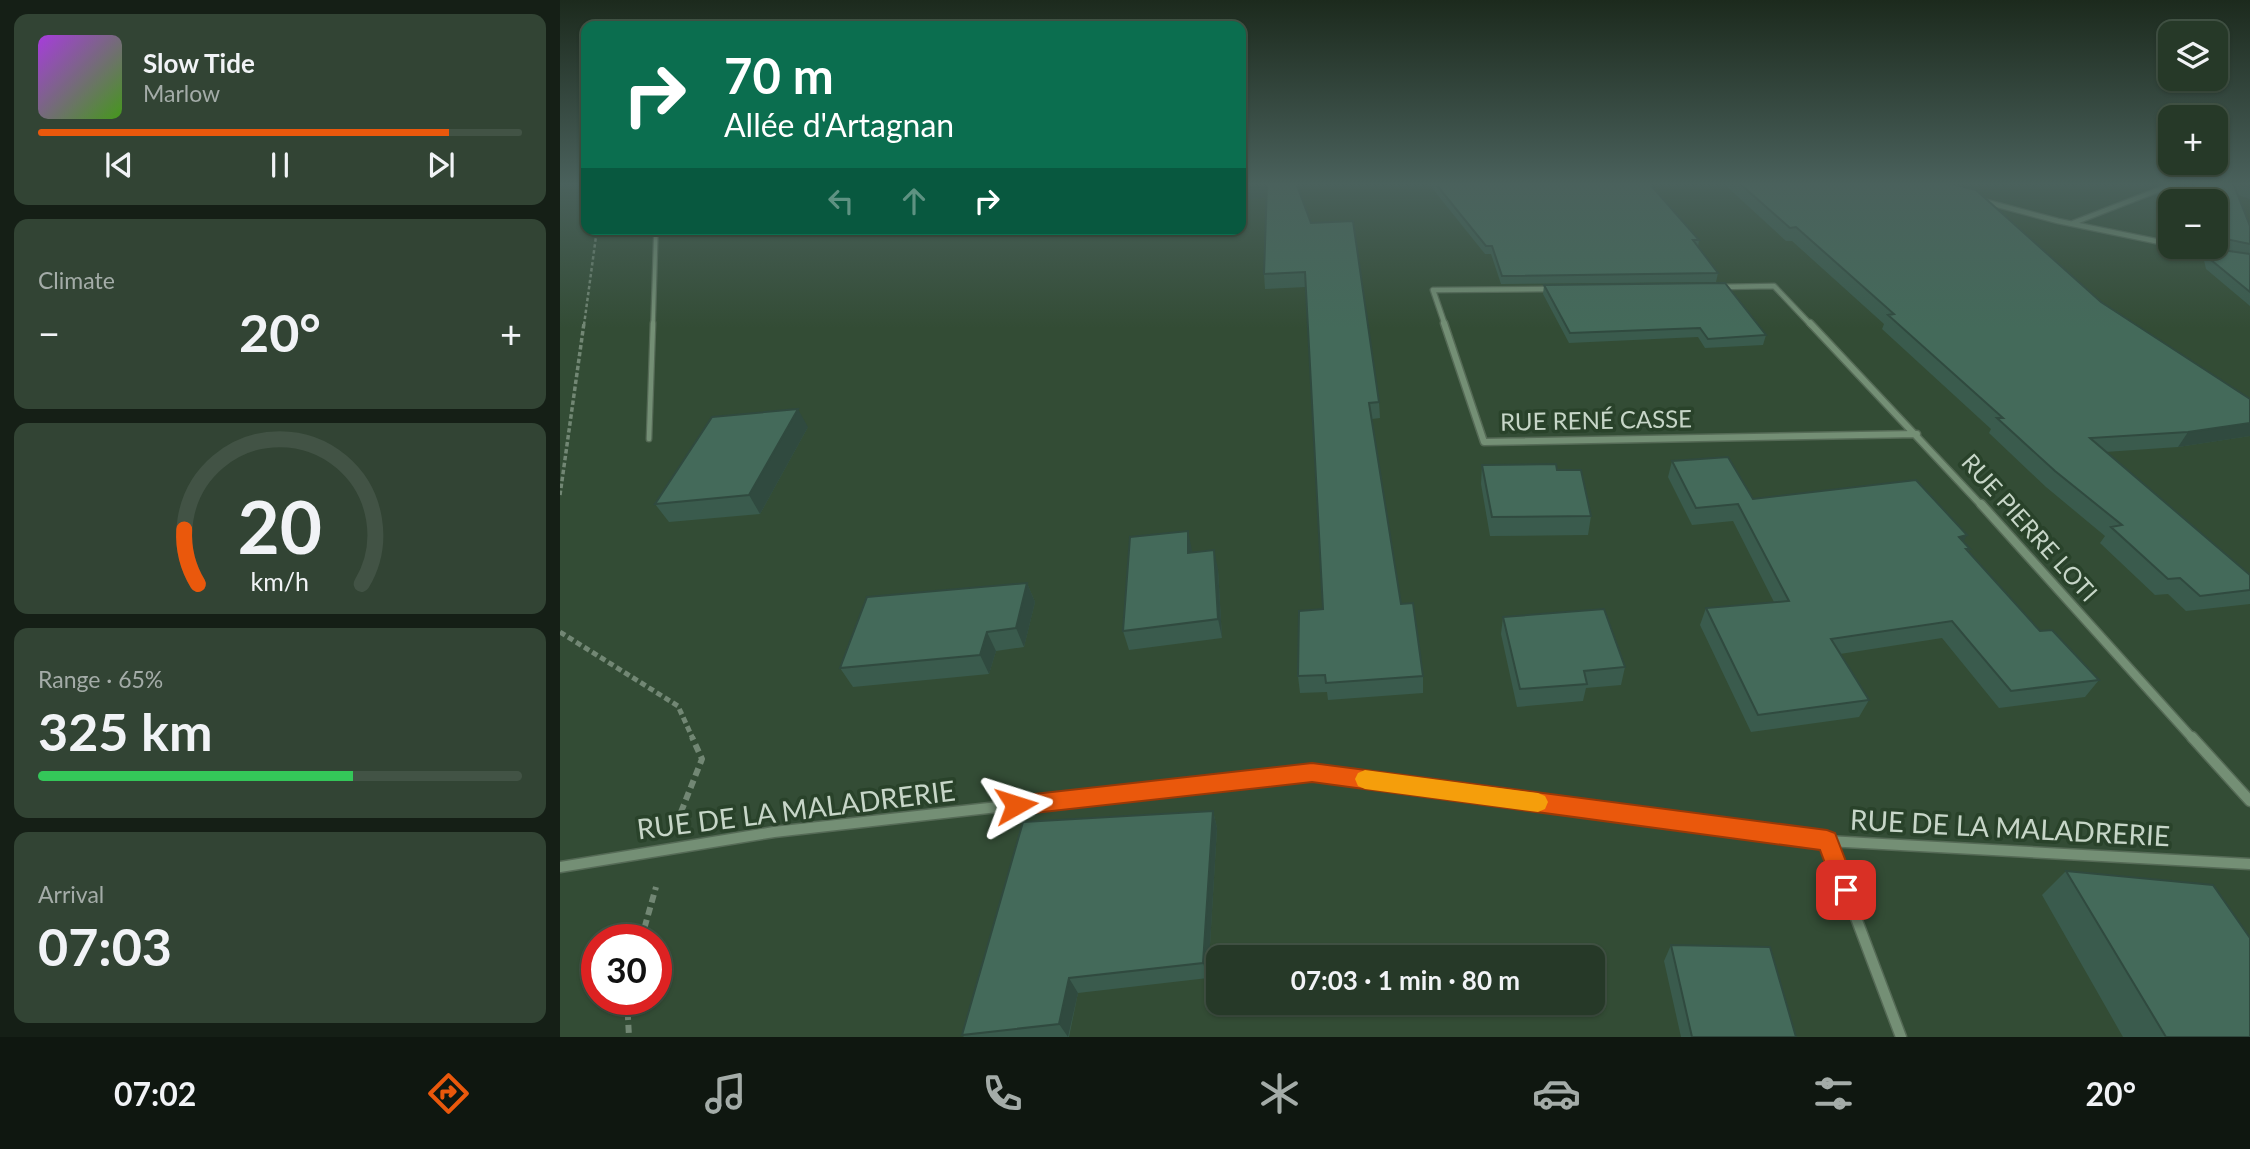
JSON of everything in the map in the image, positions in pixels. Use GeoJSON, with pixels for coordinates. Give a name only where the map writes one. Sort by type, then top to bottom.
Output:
{"type":"FeatureCollection","features":[{"type":"Feature","properties":{"kind":"street"},"geometry":{"type":"LineString","coordinates":[[2112,231],[2158,241]]}},
{"type":"Feature","properties":{"kind":"street","name":"RUE PIERRE LOTI"},"geometry":{"type":"LineString","coordinates":[[1706,287],[1774,286],[1917,434],[2250,801]]}},
{"type":"Feature","properties":{"kind":"street","name":"RUE RENÉ CASSE"},"geometry":{"type":"LineString","coordinates":[[1555,289],[1433,290],[1484,442],[1917,434]]}},
{"type":"Feature","properties":{"kind":"street","name":"RUE DE LA MALADRERIE"},"geometry":{"type":"LineString","coordinates":[[560,867],[774,832],[1312,772],[1827,841],[2250,864]]}},
{"type":"Feature","properties":{"kind":"street"},"geometry":{"type":"LineString","coordinates":[[1827,841],[1901,1037]]}},
{"type":"Feature","properties":{"kind":"lane"},"geometry":{"type":"LineString","coordinates":[[649,439],[656,235]]}},
{"type":"Feature","properties":{"kind":"path"},"geometry":{"type":"LineString","coordinates":[[560,495],[596,235]]}},
{"type":"Feature","properties":{"kind":"path"},"geometry":{"type":"LineString","coordinates":[[560,632],[678,706],[702,758],[666,849],[645,924]]}},
{"type":"Feature","properties":{"kind":"path"},"geometry":{"type":"LineString","coordinates":[[628,1015],[629,1037]]}},
{"type":"Feature","properties":{"kind":"building"},"geometry":{"type":"Polygon","coordinates":[[[1265,231],[1354,231],[1379,402],[1369,403],[1401,604],[1413,603],[1423,676],[1326,683],[1325,675],[1298,676],[1299,611],[1323,609],[1305,272],[1264,274],[1265,231]]]}},
{"type":"Feature","properties":{"kind":"building"},"geometry":{"type":"Polygon","coordinates":[[[1474,231],[1691,231],[1699,240],[1693,240],[1718,273],[1502,276],[1492,246],[1486,246],[1474,231]]]}},
{"type":"Feature","properties":{"kind":"building"},"geometry":{"type":"Polygon","coordinates":[[[1801,231],[2022,231],[2101,302],[2250,399],[2250,423],[2188,432],[2090,438],[2250,575],[2250,590],[2200,596],[2180,578],[2168,579],[2111,527],[2122,525],[2055,471],[1997,418],[2003,418],[1888,315],[1894,314],[1801,231]]]}},
{"type":"Feature","properties":{"kind":"building"},"geometry":{"type":"Polygon","coordinates":[[[2228,231],[2250,231],[2250,244],[2228,239],[2228,231]]]}},
{"type":"Feature","properties":{"kind":"building"},"geometry":{"type":"Polygon","coordinates":[[[2228,251],[2250,254],[2250,292],[2211,260],[2228,259],[2228,251]]]}},
{"type":"Feature","properties":{"kind":"building"},"geometry":{"type":"Polygon","coordinates":[[[1725,283],[1766,335],[1708,339],[1700,328],[1570,333],[1544,285],[1725,283]]]}},
{"type":"Feature","properties":{"kind":"building"},"geometry":{"type":"Polygon","coordinates":[[[798,409],[749,495],[655,504],[712,417],[798,409]]]}},
{"type":"Feature","properties":{"kind":"building"},"geometry":{"type":"Polygon","coordinates":[[[1728,457],[1753,499],[1916,480],[1967,535],[1959,537],[1970,549],[1966,549],[2040,631],[2052,630],[2099,680],[2011,691],[1952,621],[1831,639],[1869,700],[1758,715],[1706,608],[1789,601],[1738,504],[1696,508],[1672,461],[1728,457]]]}},
{"type":"Feature","properties":{"kind":"building"},"geometry":{"type":"Polygon","coordinates":[[[1556,464],[1557,470],[1581,470],[1591,516],[1492,517],[1482,465],[1556,464]]]}},
{"type":"Feature","properties":{"kind":"building"},"geometry":{"type":"Polygon","coordinates":[[[1188,531],[1188,553],[1214,550],[1218,619],[1123,631],[1130,537],[1188,531]]]}},
{"type":"Feature","properties":{"kind":"building"},"geometry":{"type":"Polygon","coordinates":[[[1027,583],[1016,628],[987,632],[980,655],[840,668],[867,597],[1027,583]]]}},
{"type":"Feature","properties":{"kind":"building"},"geometry":{"type":"Polygon","coordinates":[[[1604,609],[1625,667],[1584,671],[1587,684],[1520,689],[1503,617],[1604,609]]]}},
{"type":"Feature","properties":{"kind":"building"},"geometry":{"type":"Polygon","coordinates":[[[1213,811],[1203,963],[1069,978],[1059,1024],[962,1035],[1023,822],[1213,811]]]}},
{"type":"Feature","properties":{"kind":"building"},"geometry":{"type":"Polygon","coordinates":[[[2066,871],[2213,885],[2250,938],[2250,1037],[2166,1037],[2066,871]]]}},
{"type":"Feature","properties":{"kind":"building"},"geometry":{"type":"Polygon","coordinates":[[[1671,945],[1770,947],[1796,1037],[1692,1037],[1671,945]]]}},
{"type":"Feature","properties":{"kind":"slow traffic"},"geometry":{"type":"LineString","coordinates":[[1365,779],[1538,802]]}},
{"type":"Feature","properties":{"kind":"route"},"geometry":{"type":"LineString","coordinates":[[1016,805],[1312,772],[1827,841],[1846,890]]}}]}
